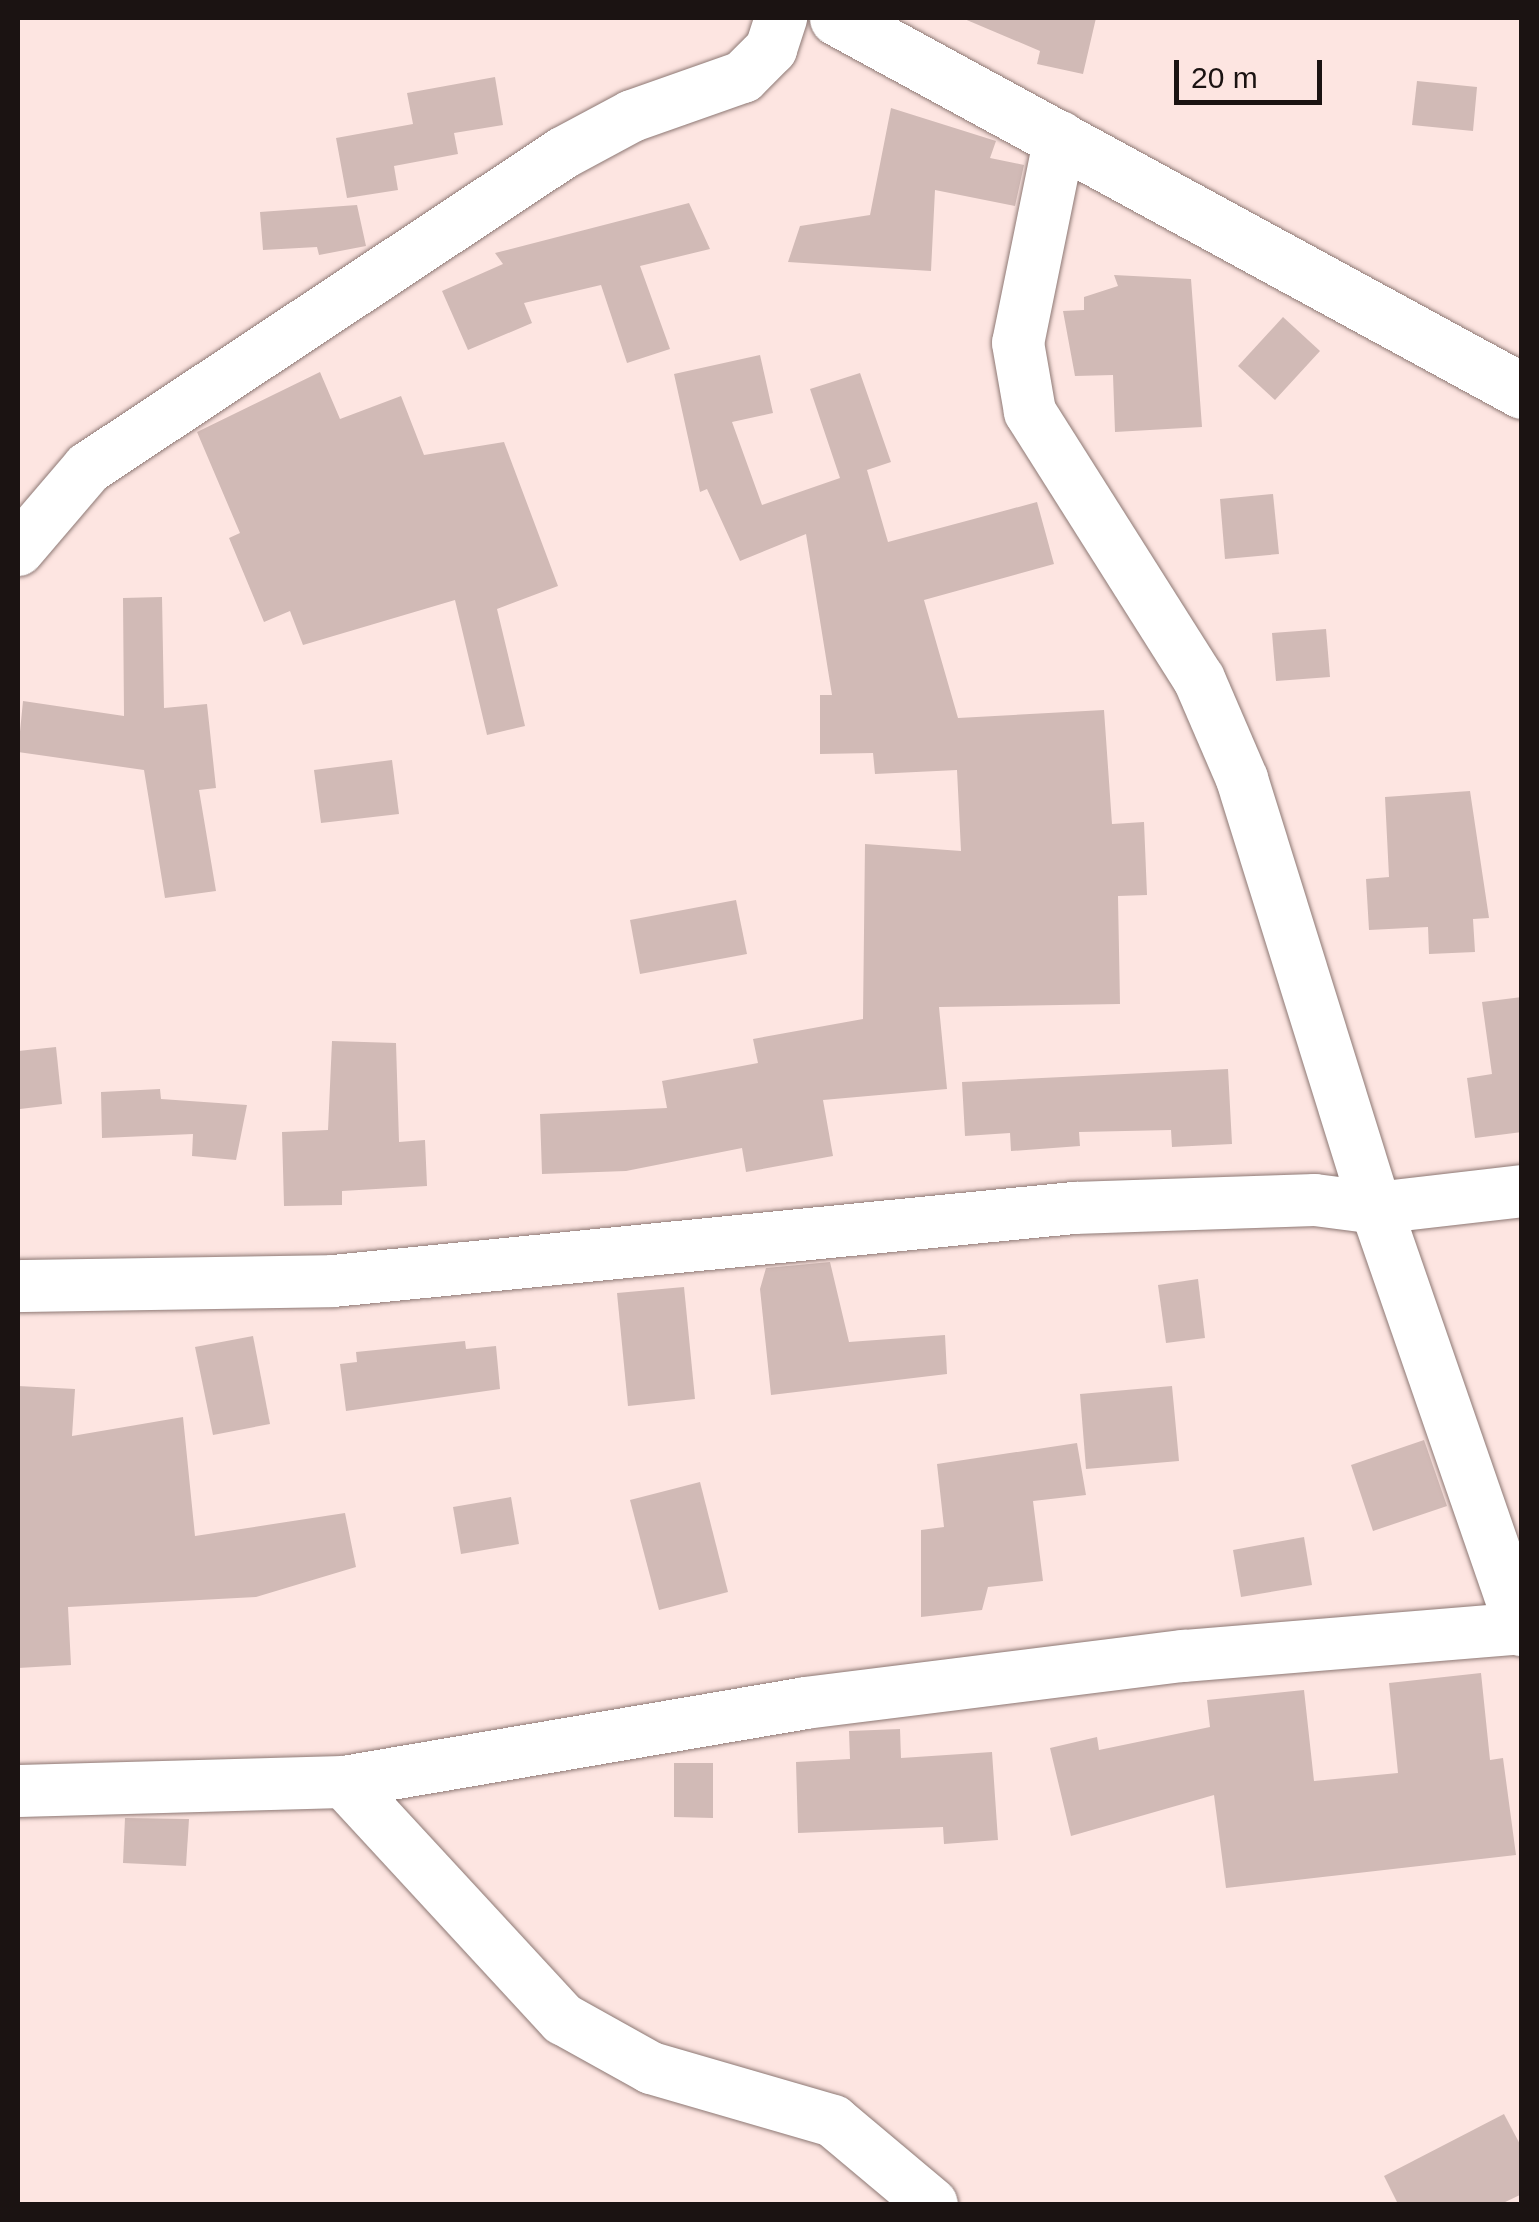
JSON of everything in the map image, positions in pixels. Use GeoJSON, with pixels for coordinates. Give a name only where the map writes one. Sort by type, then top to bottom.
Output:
{"type":"FeatureCollection","features":[{"type":"Feature","properties":{"kind":"street"},"geometry":{"type":"LineString","coordinates":[[18,550],[88,468],[563,153],[632,116],[743,78],[771,49],[781,18]]}},
{"type":"Feature","properties":{"kind":"street"},"geometry":{"type":"LineString","coordinates":[[837,18],[1522,391]]}},
{"type":"Feature","properties":{"kind":"street"},"geometry":{"type":"LineString","coordinates":[[18,1791],[344,1782],[806,1703],[1184,1656],[1521,1628],[1376,1208],[1242,778],[1199,679],[1030,412],[1018,342],[1060,137]]}},
{"type":"Feature","properties":{"kind":"street"},"geometry":{"type":"LineString","coordinates":[[18,1286],[333,1280],[1074,1208],[1314,1200],[1376,1208],[1522,1191]]}},
{"type":"Feature","properties":{"kind":"street"},"geometry":{"type":"LineString","coordinates":[[344,1782],[564,2018],[651,2068],[833,2121],[932,2204]]}},
{"type":"Feature","properties":{"kind":"building"},"geometry":{"type":"Polygon","coordinates":[[[962,18],[1096,18],[1083,74],[1037,64],[1040,51],[962,18]]]}},
{"type":"Feature","properties":{"kind":"building"},"geometry":{"type":"Polygon","coordinates":[[[495,77],[503,125],[454,133],[458,154],[394,166],[398,190],[347,198],[336,138],[413,124],[407,93],[495,77]]]}},
{"type":"Feature","properties":{"kind":"building"},"geometry":{"type":"Polygon","coordinates":[[[1417,81],[1477,87],[1473,131],[1412,125],[1417,81]]]}},
{"type":"Feature","properties":{"kind":"building"},"geometry":{"type":"Polygon","coordinates":[[[891,108],[996,141],[990,158],[1024,165],[1015,206],[935,190],[931,271],[788,262],[800,226],[870,215],[891,108]]]}},
{"type":"Feature","properties":{"kind":"building"},"geometry":{"type":"Polygon","coordinates":[[[689,203],[710,249],[640,266],[670,349],[627,363],[601,285],[524,303],[532,323],[468,350],[442,291],[503,264],[495,253],[689,203]]]}},
{"type":"Feature","properties":{"kind":"building"},"geometry":{"type":"Polygon","coordinates":[[[357,205],[366,246],[319,255],[317,247],[263,250],[260,212],[357,205]]]}},
{"type":"Feature","properties":{"kind":"building"},"geometry":{"type":"Polygon","coordinates":[[[1114,275],[1191,279],[1202,427],[1115,432],[1113,375],[1075,376],[1063,311],[1084,310],[1084,297],[1118,286],[1114,275]]]}},
{"type":"Feature","properties":{"kind":"building"},"geometry":{"type":"Polygon","coordinates":[[[1283,317],[1320,351],[1275,400],[1238,366],[1283,317]]]}},
{"type":"Feature","properties":{"kind":"building"},"geometry":{"type":"Polygon","coordinates":[[[760,355],[773,413],[732,422],[762,505],[840,478],[810,389],[860,373],[891,462],[867,470],[888,542],[1037,502],[1054,564],[924,600],[958,718],[1104,710],[1112,824],[1144,822],[1147,895],[1118,896],[1120,1004],[939,1007],[947,1089],[823,1100],[833,1156],[746,1172],[742,1148],[626,1171],[542,1174],[540,1114],[667,1108],[662,1081],[758,1063],[753,1039],[863,1019],[865,844],[961,851],[957,770],[875,774],[873,753],[820,754],[820,695],[832,695],[806,534],[740,561],[707,489],[700,492],[674,374],[760,355]]]}},
{"type":"Feature","properties":{"kind":"building"},"geometry":{"type":"Polygon","coordinates":[[[320,372],[340,419],[401,396],[424,455],[504,442],[558,586],[497,609],[525,726],[487,735],[455,600],[303,645],[290,611],[264,622],[229,538],[240,533],[197,432],[320,372]]]}},
{"type":"Feature","properties":{"kind":"building"},"geometry":{"type":"Polygon","coordinates":[[[1273,494],[1279,554],[1225,559],[1220,499],[1273,494]]]}},
{"type":"Feature","properties":{"kind":"building"},"geometry":{"type":"Polygon","coordinates":[[[162,597],[164,708],[207,704],[216,788],[199,790],[216,891],[165,898],[144,770],[18,752],[23,701],[124,716],[123,598],[162,597]]]}},
{"type":"Feature","properties":{"kind":"building"},"geometry":{"type":"Polygon","coordinates":[[[1326,629],[1330,677],[1276,681],[1272,633],[1326,629]]]}},
{"type":"Feature","properties":{"kind":"building"},"geometry":{"type":"Polygon","coordinates":[[[392,760],[399,814],[321,823],[314,770],[392,760]]]}},
{"type":"Feature","properties":{"kind":"building"},"geometry":{"type":"Polygon","coordinates":[[[1470,791],[1489,918],[1473,919],[1475,952],[1429,954],[1428,927],[1369,930],[1366,879],[1389,877],[1385,797],[1470,791]]]}},
{"type":"Feature","properties":{"kind":"building"},"geometry":{"type":"Polygon","coordinates":[[[736,900],[747,954],[640,974],[630,920],[736,900]]]}},
{"type":"Feature","properties":{"kind":"building"},"geometry":{"type":"Polygon","coordinates":[[[1522,997],[1522,1132],[1475,1138],[1467,1078],[1492,1074],[1482,1002],[1522,997]]]}},
{"type":"Feature","properties":{"kind":"building"},"geometry":{"type":"Polygon","coordinates":[[[332,1041],[396,1043],[399,1142],[425,1140],[427,1186],[342,1191],[342,1205],[284,1206],[282,1132],[328,1130],[332,1041]]]}},
{"type":"Feature","properties":{"kind":"building"},"geometry":{"type":"Polygon","coordinates":[[[56,1047],[62,1104],[20,1109],[18,1051],[56,1047]]]}},
{"type":"Feature","properties":{"kind":"building"},"geometry":{"type":"Polygon","coordinates":[[[1228,1069],[1232,1144],[1172,1147],[1171,1130],[1079,1132],[1080,1146],[1011,1151],[1010,1133],[965,1136],[962,1082],[1228,1069]]]}},
{"type":"Feature","properties":{"kind":"building"},"geometry":{"type":"Polygon","coordinates":[[[160,1089],[161,1099],[247,1105],[236,1160],[192,1156],[193,1134],[102,1138],[101,1092],[160,1089]]]}},
{"type":"Feature","properties":{"kind":"building"},"geometry":{"type":"Polygon","coordinates":[[[830,1262],[849,1342],[945,1335],[947,1374],[771,1395],[760,1289],[766,1268],[830,1262]]]}},
{"type":"Feature","properties":{"kind":"building"},"geometry":{"type":"Polygon","coordinates":[[[1198,1279],[1205,1338],[1166,1343],[1158,1285],[1198,1279]]]}},
{"type":"Feature","properties":{"kind":"building"},"geometry":{"type":"Polygon","coordinates":[[[684,1287],[695,1399],[628,1406],[617,1293],[684,1287]]]}},
{"type":"Feature","properties":{"kind":"building"},"geometry":{"type":"Polygon","coordinates":[[[253,1336],[270,1424],[213,1435],[195,1347],[253,1336]]]}},
{"type":"Feature","properties":{"kind":"building"},"geometry":{"type":"Polygon","coordinates":[[[465,1341],[466,1349],[496,1346],[500,1389],[346,1411],[340,1364],[357,1362],[356,1352],[465,1341]]]}},
{"type":"Feature","properties":{"kind":"building"},"geometry":{"type":"Polygon","coordinates":[[[18,1386],[75,1389],[72,1436],[183,1417],[195,1536],[345,1513],[356,1567],[256,1597],[68,1607],[71,1665],[18,1668],[18,1386]]]}},
{"type":"Feature","properties":{"kind":"building"},"geometry":{"type":"Polygon","coordinates":[[[1172,1386],[1179,1461],[1086,1469],[1080,1394],[1172,1386]]]}},
{"type":"Feature","properties":{"kind":"building"},"geometry":{"type":"Polygon","coordinates":[[[1424,1440],[1447,1506],[1373,1531],[1351,1465],[1424,1440]]]}},
{"type":"Feature","properties":{"kind":"building"},"geometry":{"type":"Polygon","coordinates":[[[1077,1443],[1086,1495],[1033,1501],[1043,1581],[988,1587],[982,1610],[921,1617],[921,1530],[944,1527],[937,1464],[1077,1443]]]}},
{"type":"Feature","properties":{"kind":"building"},"geometry":{"type":"Polygon","coordinates":[[[700,1482],[728,1592],[659,1610],[630,1500],[700,1482]]]}},
{"type":"Feature","properties":{"kind":"building"},"geometry":{"type":"Polygon","coordinates":[[[511,1497],[519,1544],[461,1554],[453,1507],[511,1497]]]}},
{"type":"Feature","properties":{"kind":"building"},"geometry":{"type":"Polygon","coordinates":[[[1304,1537],[1312,1585],[1241,1597],[1233,1550],[1304,1537]]]}},
{"type":"Feature","properties":{"kind":"building"},"geometry":{"type":"Polygon","coordinates":[[[1481,1673],[1490,1760],[1503,1758],[1516,1855],[1226,1888],[1214,1795],[1071,1836],[1050,1748],[1097,1737],[1099,1750],[1210,1727],[1207,1700],[1304,1690],[1314,1781],[1398,1773],[1389,1683],[1481,1673]]]}},
{"type":"Feature","properties":{"kind":"building"},"geometry":{"type":"Polygon","coordinates":[[[900,1729],[901,1758],[992,1752],[998,1840],[944,1844],[943,1827],[798,1833],[796,1762],[850,1759],[849,1731],[900,1729]]]}},
{"type":"Feature","properties":{"kind":"building"},"geometry":{"type":"Polygon","coordinates":[[[674,1763],[713,1763],[713,1818],[674,1817],[674,1763]]]}},
{"type":"Feature","properties":{"kind":"building"},"geometry":{"type":"Polygon","coordinates":[[[125,1818],[189,1819],[186,1866],[123,1863],[125,1818]]]}},
{"type":"Feature","properties":{"kind":"building"},"geometry":{"type":"Polygon","coordinates":[[[1504,2114],[1522,2148],[1522,2194],[1501,2204],[1398,2204],[1384,2176],[1504,2114]]]}}]}
